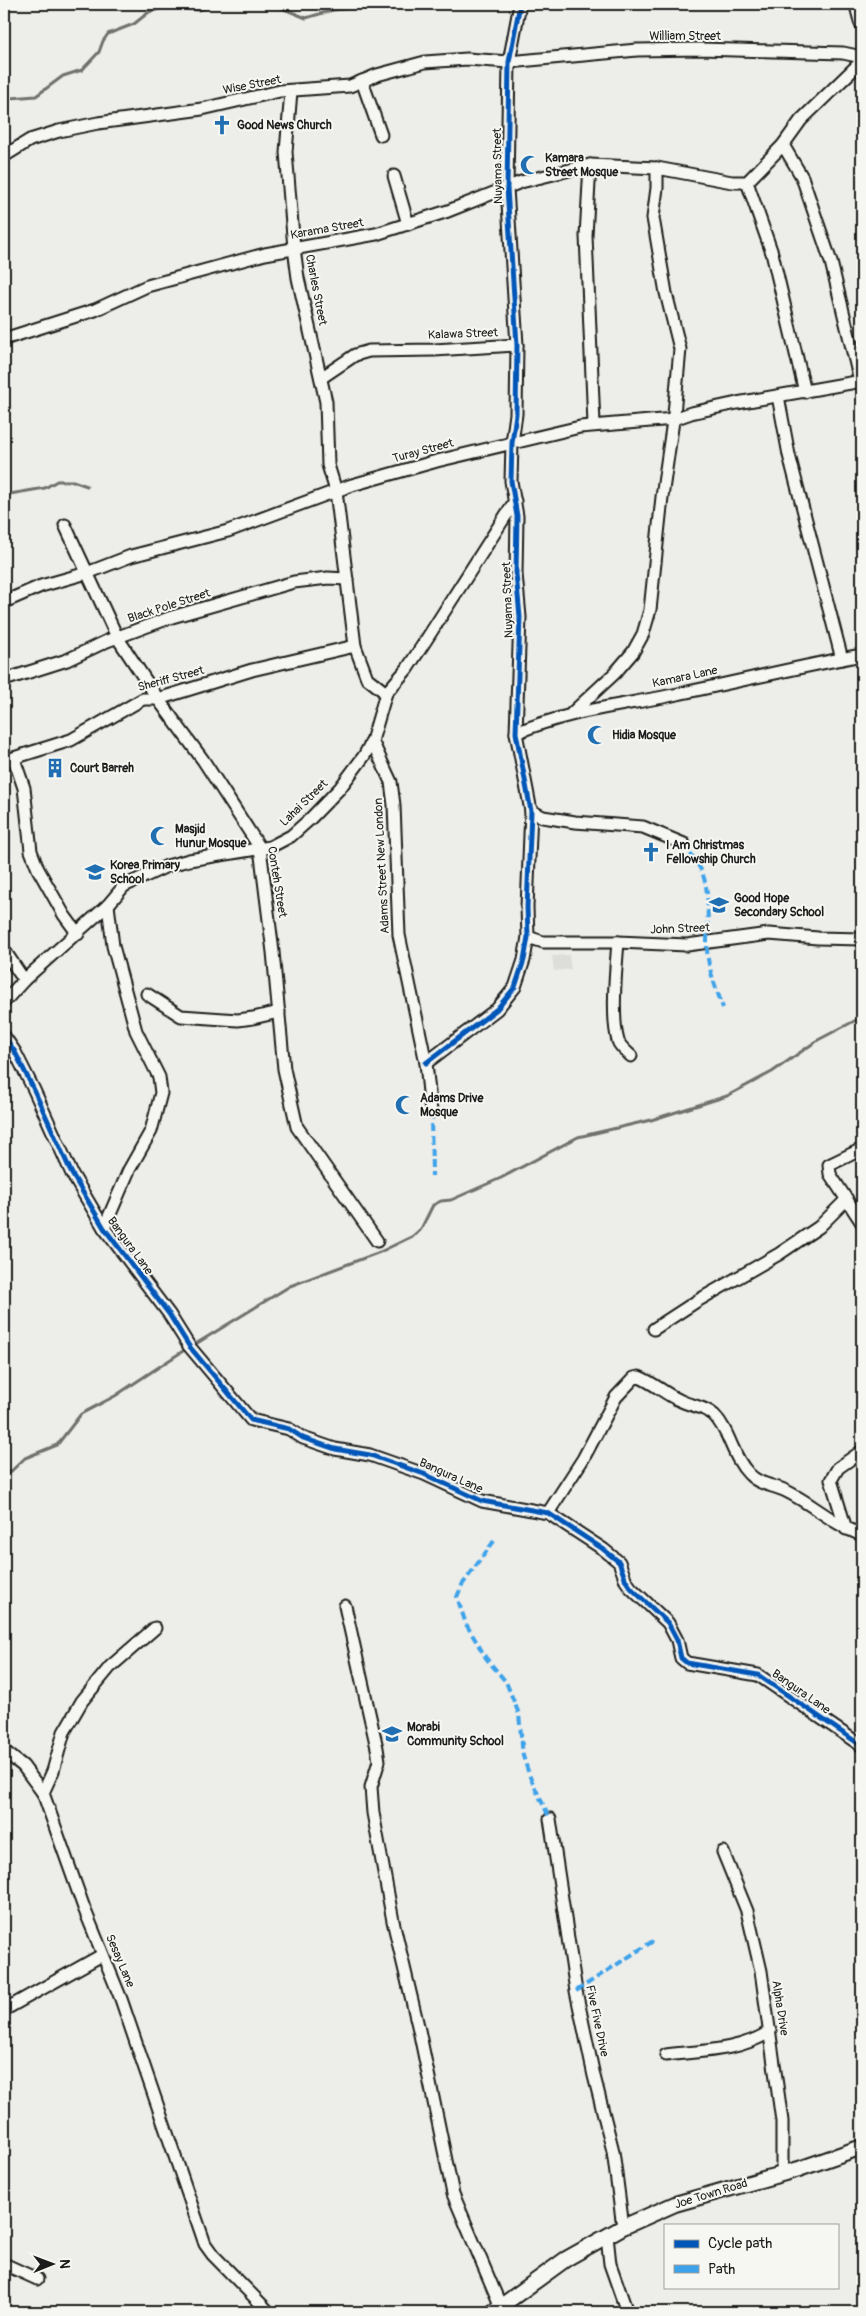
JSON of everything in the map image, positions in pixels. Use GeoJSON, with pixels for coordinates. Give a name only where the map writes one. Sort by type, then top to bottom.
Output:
{"type":"FeatureCollection","features":[{"type":"Feature","properties":{"kind":"street","name":"Nuyama Street"},"geometry":{"type":"LineString","coordinates":[[426,1063],[497,1009],[515,987],[524,960],[528,937],[527,907],[531,811],[516,732],[520,617],[516,574],[518,516],[511,480],[512,443],[516,414],[517,345],[507,188],[509,62],[520,4]]}},
{"type":"Feature","properties":{"kind":"street"},"geometry":{"type":"LineString","coordinates":[[857,4],[862,23]]}},
{"type":"Feature","properties":{"kind":"street","name":"William Street"},"geometry":{"type":"LineString","coordinates":[[509,62],[637,50],[700,49],[843,53],[862,57]]}},
{"type":"Feature","properties":{"kind":"street","name":"Wise Street"},"geometry":{"type":"LineString","coordinates":[[4,156],[30,140],[59,131],[108,122],[186,112],[280,91],[350,86],[425,62],[466,59],[509,62]]}},
{"type":"Feature","properties":{"kind":"street"},"geometry":{"type":"LineString","coordinates":[[805,392],[772,253],[747,182],[783,145],[801,120],[862,61]]}},
{"type":"Feature","properties":{"kind":"street"},"geometry":{"type":"LineString","coordinates":[[362,81],[381,135]]}},
{"type":"Feature","properties":{"kind":"street","name":"Charles Street"},"geometry":{"type":"LineString","coordinates":[[291,91],[286,152],[294,248],[326,402],[328,465],[336,491],[355,646],[367,678],[386,693]]}},
{"type":"Feature","properties":{"kind":"street"},"geometry":{"type":"LineString","coordinates":[[783,145],[802,177],[831,262],[861,381]]}},
{"type":"Feature","properties":{"kind":"street"},"geometry":{"type":"LineString","coordinates":[[590,165],[586,236],[594,424]]}},
{"type":"Feature","properties":{"kind":"street","name":"Karama Street"},"geometry":{"type":"LineString","coordinates":[[4,339],[95,310],[147,286],[294,248],[322,245],[376,234],[521,182],[590,165],[657,168],[732,182],[747,182]]}},
{"type":"Feature","properties":{"kind":"street"},"geometry":{"type":"LineString","coordinates":[[572,713],[615,673],[633,652],[643,634],[650,610],[662,497],[674,419],[680,349],[666,293],[653,218],[657,188],[657,168]]}},
{"type":"Feature","properties":{"kind":"street"},"geometry":{"type":"LineString","coordinates":[[394,176],[408,224]]}},
{"type":"Feature","properties":{"kind":"street","name":"Kalawa Street"},"geometry":{"type":"LineString","coordinates":[[321,378],[362,352],[517,345]]}},
{"type":"Feature","properties":{"kind":"street","name":"Turay Street"},"geometry":{"type":"LineString","coordinates":[[4,602],[41,586],[87,573],[152,550],[228,531],[336,491],[396,472],[594,424],[636,423],[674,419],[691,412],[861,381]]}},
{"type":"Feature","properties":{"kind":"street"},"geometry":{"type":"LineString","coordinates":[[778,396],[789,455],[842,659]]}},
{"type":"Feature","properties":{"kind":"street","name":"Lahai Street"},"geometry":{"type":"LineString","coordinates":[[4,1002],[24,980],[78,934],[108,905],[124,886],[167,866],[189,860],[270,847],[291,836],[310,819],[340,788],[372,741],[386,693],[412,662],[515,501]]}},
{"type":"Feature","properties":{"kind":"street","name":"Conteh Street"},"geometry":{"type":"LineString","coordinates":[[65,525],[117,638],[158,699],[203,760],[260,848],[284,1069],[297,1127],[377,1241]]}},
{"type":"Feature","properties":{"kind":"street","name":"Black Pole Street"},"geometry":{"type":"LineString","coordinates":[[4,680],[67,660],[172,617],[294,582],[328,578],[347,579]]}},
{"type":"Feature","properties":{"kind":"street","name":"Sheriff Street"},"geometry":{"type":"LineString","coordinates":[[9,760],[71,740],[144,699],[158,699],[252,670],[355,646]]}},
{"type":"Feature","properties":{"kind":"street","name":"Kamara Lane"},"geometry":{"type":"LineString","coordinates":[[516,732],[572,713],[666,696],[788,668],[862,655]]}},
{"type":"Feature","properties":{"kind":"street","name":"Adams Street New London"},"geometry":{"type":"LineString","coordinates":[[372,741],[391,782],[394,805],[399,934],[426,1063],[431,1112]]}},
{"type":"Feature","properties":{"kind":"street"},"geometry":{"type":"LineString","coordinates":[[9,760],[24,788],[31,851],[64,915],[78,934]]}},
{"type":"Feature","properties":{"kind":"street"},"geometry":{"type":"LineString","coordinates":[[531,811],[543,817],[575,822],[643,827],[684,844]]}},
{"type":"Feature","properties":{"kind":"street"},"geometry":{"type":"LineString","coordinates":[[104,1228],[129,1170],[151,1130],[161,1093],[159,1078],[136,1031],[113,946],[108,905]]}},
{"type":"Feature","properties":{"kind":"street","name":"John Street"},"geometry":{"type":"LineString","coordinates":[[528,937],[543,942],[618,942],[687,945],[770,934],[862,939]]}},
{"type":"Feature","properties":{"kind":"street"},"geometry":{"type":"LineString","coordinates":[[618,942],[616,978],[618,1043],[630,1056]]}},
{"type":"Feature","properties":{"kind":"street"},"geometry":{"type":"LineString","coordinates":[[4,950],[24,980]]}},
{"type":"Feature","properties":{"kind":"street"},"geometry":{"type":"LineString","coordinates":[[147,994],[181,1016],[238,1020],[279,1012]]}},
{"type":"Feature","properties":{"kind":"street","name":"Bangura Lane"},"geometry":{"type":"LineString","coordinates":[[4,1036],[16,1052],[72,1174],[104,1228],[169,1314],[189,1346],[251,1420],[289,1429],[303,1438],[335,1449],[370,1455],[415,1471],[482,1501],[548,1513],[603,1549],[619,1562],[631,1588],[668,1623],[677,1640],[681,1658],[687,1663],[758,1675],[862,1746]]}},
{"type":"Feature","properties":{"kind":"street"},"geometry":{"type":"LineString","coordinates":[[862,1148],[829,1165],[830,1174],[862,1222]]}},
{"type":"Feature","properties":{"kind":"street"},"geometry":{"type":"LineString","coordinates":[[654,1329],[697,1300],[803,1238],[819,1227],[848,1199]]}},
{"type":"Feature","properties":{"kind":"street"},"geometry":{"type":"LineString","coordinates":[[548,1513],[583,1459],[616,1397],[634,1378],[640,1377],[679,1400],[705,1409],[714,1415],[722,1425],[737,1460],[749,1474],[759,1481],[785,1490],[846,1529],[862,1535]]}},
{"type":"Feature","properties":{"kind":"street"},"geometry":{"type":"LineString","coordinates":[[846,1529],[831,1480],[838,1468],[862,1451]]}},
{"type":"Feature","properties":{"kind":"street"},"geometry":{"type":"LineString","coordinates":[[344,1606],[377,1748],[379,1761],[371,1787],[393,1921],[419,2030],[453,2194],[497,2310]]}},
{"type":"Feature","properties":{"kind":"street"},"geometry":{"type":"LineString","coordinates":[[43,1793],[53,1770],[64,1732],[82,1701],[110,1667],[155,1628]]}},
{"type":"Feature","properties":{"kind":"street","name":"Sesay Lane"},"geometry":{"type":"LineString","coordinates":[[4,1751],[23,1766],[43,1793],[66,1862],[121,1999],[205,2244],[213,2256],[269,2312]]}},
{"type":"Feature","properties":{"kind":"street","name":"Five Five Drive"},"geometry":{"type":"LineString","coordinates":[[550,1819],[576,1991],[594,2076],[613,2151],[624,2227]]}},
{"type":"Feature","properties":{"kind":"street","name":"Alpha Drive"},"geometry":{"type":"LineString","coordinates":[[723,1852],[747,1911],[761,1971],[782,2121],[782,2173]]}},
{"type":"Feature","properties":{"kind":"street"},"geometry":{"type":"LineString","coordinates":[[4,2010],[102,1955]]}},
{"type":"Feature","properties":{"kind":"street"},"geometry":{"type":"LineString","coordinates":[[666,2055],[724,2048],[761,2038],[770,2031]]}},
{"type":"Feature","properties":{"kind":"street","name":"Joe Town Road"},"geometry":{"type":"LineString","coordinates":[[497,2310],[566,2259],[624,2227],[675,2204],[782,2173],[862,2147]]}},
{"type":"Feature","properties":{"kind":"street"},"geometry":{"type":"LineString","coordinates":[[608,2236],[610,2264],[628,2312]]}},
{"type":"Feature","properties":{"kind":"street"},"geometry":{"type":"LineString","coordinates":[[4,2264],[37,2279]]}},
{"type":"Feature","properties":{"kind":"shaded area"},"geometry":{"type":"Polygon","coordinates":[[[569,955],[571,969],[554,971],[552,956],[569,955]]]}},
{"type":"Feature","properties":{"kind":"waterway"},"geometry":{"type":"LineString","coordinates":[[4,101],[11,98],[36,96],[63,76],[82,70],[99,52],[108,34],[134,24],[149,12],[166,7],[198,10],[216,4]]}},
{"type":"Feature","properties":{"kind":"waterway"},"geometry":{"type":"LineString","coordinates":[[234,4],[239,4]]}},
{"type":"Feature","properties":{"kind":"waterway"},"geometry":{"type":"LineString","coordinates":[[272,4],[306,18],[333,10],[399,4]]}},
{"type":"Feature","properties":{"kind":"waterway"},"geometry":{"type":"LineString","coordinates":[[4,495],[45,488],[57,481],[73,481],[87,486]]}},
{"type":"Feature","properties":{"kind":"waterway"},"geometry":{"type":"LineString","coordinates":[[194,1345],[290,1286],[380,1252],[413,1236],[421,1229],[433,1205],[441,1201],[451,1200],[501,1178],[578,1137],[651,1120],[727,1096],[772,1072],[818,1040],[862,1017]]}},
{"type":"Feature","properties":{"kind":"waterway"},"geometry":{"type":"LineString","coordinates":[[4,1478],[25,1458],[57,1445],[81,1414],[115,1396],[186,1349]]}},
{"type":"Feature","properties":{"kind":"marked path"},"geometry":{"type":"LineString","coordinates":[[684,844],[701,870],[704,879],[708,916],[708,959],[723,1008]]}},
{"type":"Feature","properties":{"kind":"marked path"},"geometry":{"type":"LineString","coordinates":[[431,1112],[432,1176]]}},
{"type":"Feature","properties":{"kind":"marked path"},"geometry":{"type":"LineString","coordinates":[[494,1541],[462,1585],[457,1597],[466,1624],[486,1658],[506,1682],[519,1714],[523,1756],[530,1777],[550,1819]]}},
{"type":"Feature","properties":{"kind":"marked path"},"geometry":{"type":"LineString","coordinates":[[576,1991],[653,1941]]}},
{"type":"Feature","properties":{"kind":"cycle path"},"geometry":{"type":"LineString","coordinates":[[426,1063],[497,1009],[515,987],[524,960],[528,937],[527,907],[531,811],[516,733],[520,617],[516,574],[517,516],[511,481],[512,443],[516,414],[517,345],[507,188],[509,62],[520,4]]}},
{"type":"Feature","properties":{"kind":"cycle path"},"geometry":{"type":"LineString","coordinates":[[4,1036],[15,1052],[34,1090],[72,1174],[104,1228],[169,1314],[189,1346],[251,1420],[289,1429],[303,1438],[335,1449],[370,1455],[424,1474],[482,1501],[548,1513],[603,1549],[619,1562],[626,1581],[631,1588],[668,1623],[677,1640],[681,1658],[687,1663],[758,1675],[862,1746]]}},
{"type":"Feature","properties":{"kind":"place","name":"Good News Church"},"geometry":{"type":"Point","coordinates":[222,125]}},
{"type":"Feature","properties":{"kind":"place","name":"Kamara Street Mosque"},"geometry":{"type":"Point","coordinates":[530,165]}},
{"type":"Feature","properties":{"kind":"place","name":"Hidia Mosque"},"geometry":{"type":"Point","coordinates":[597,735]}},
{"type":"Feature","properties":{"kind":"place","name":"Court Barreh"},"geometry":{"type":"Point","coordinates":[55,768]}},
{"type":"Feature","properties":{"kind":"place","name":"Masjid Hunur Mosque"},"geometry":{"type":"Point","coordinates":[160,836]}},
{"type":"Feature","properties":{"kind":"place","name":"I Am Christmas Fellowship Church"},"geometry":{"type":"Point","coordinates":[651,852]}},
{"type":"Feature","properties":{"kind":"place","name":"Korea Primary School"},"geometry":{"type":"Point","coordinates":[95,872]}},
{"type":"Feature","properties":{"kind":"place","name":"Good Hope Secondary School"},"geometry":{"type":"Point","coordinates":[719,905]}},
{"type":"Feature","properties":{"kind":"place","name":"Adams Drive Mosque"},"geometry":{"type":"Point","coordinates":[405,1105]}},
{"type":"Feature","properties":{"kind":"place","name":"Morabi Community School"},"geometry":{"type":"Point","coordinates":[392,1734]}}]}
